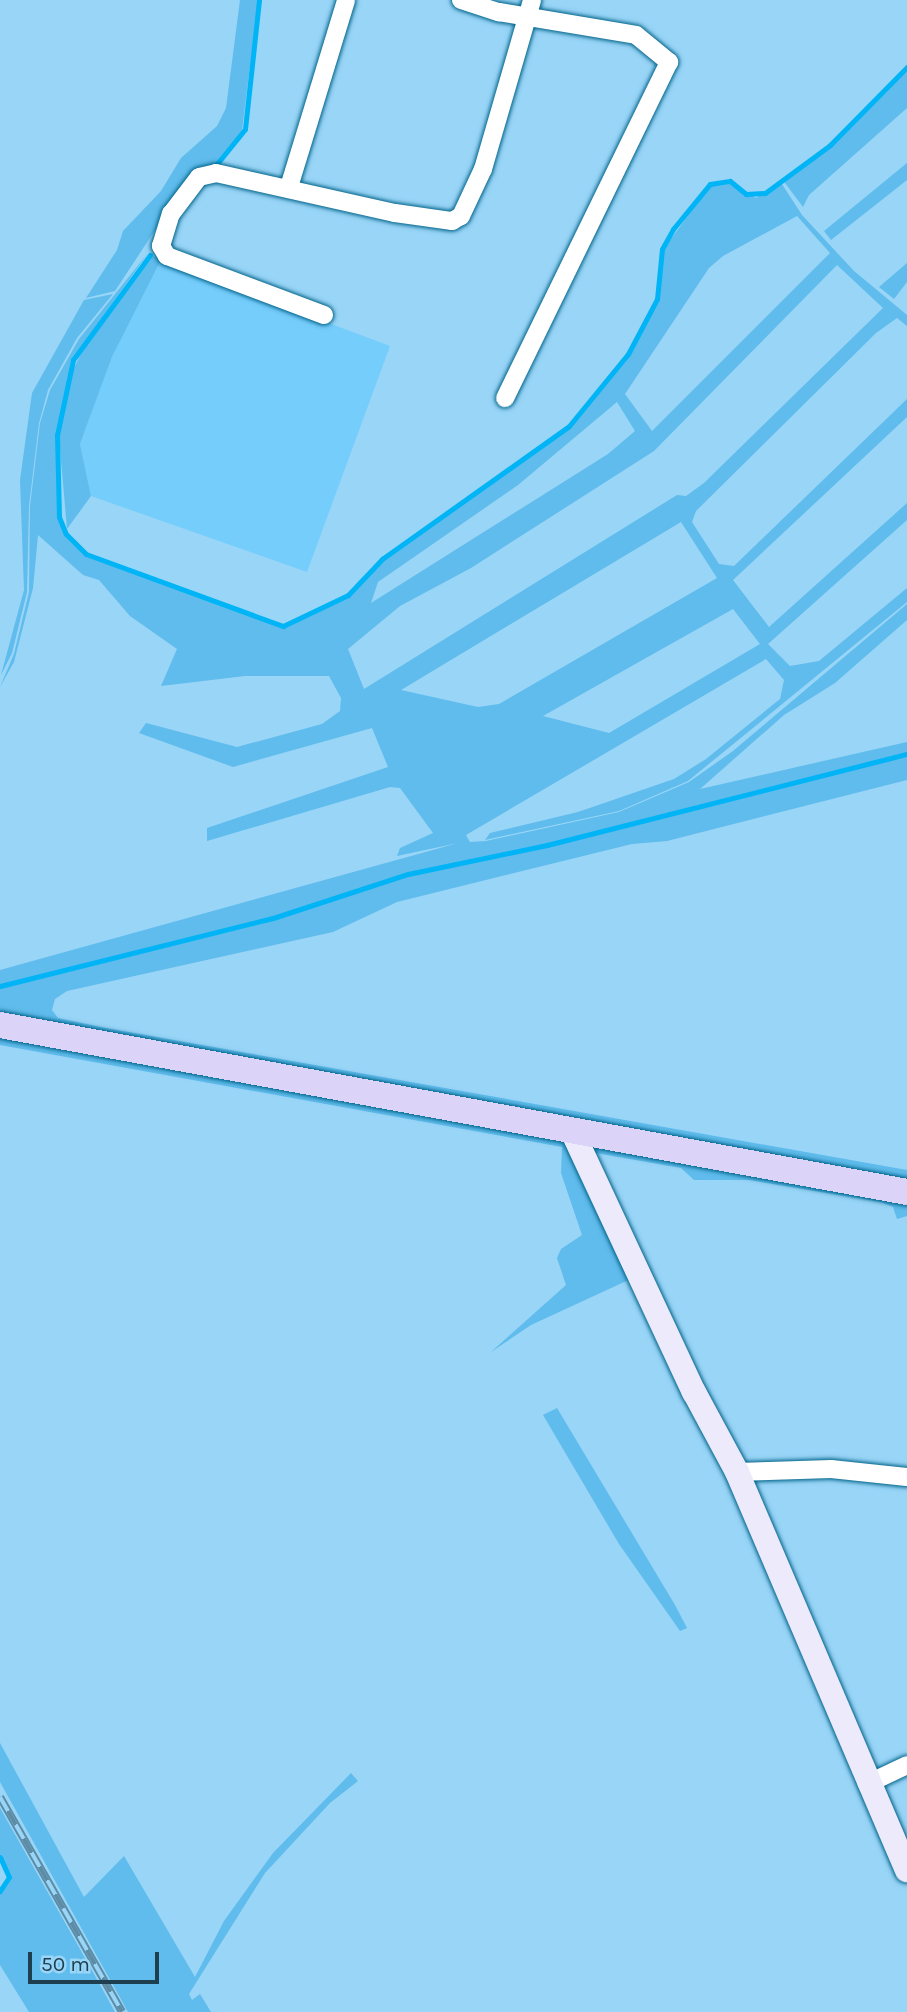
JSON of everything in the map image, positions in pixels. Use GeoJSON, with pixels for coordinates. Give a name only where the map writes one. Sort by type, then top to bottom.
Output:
{"type":"FeatureCollection","features":[{"type":"Feature","properties":{"kind":"main road"},"geometry":{"type":"LineString","coordinates":[[0,1025],[241,1066],[573,1133],[907,1192]]}},
{"type":"Feature","properties":{"kind":"street"},"geometry":{"type":"LineString","coordinates":[[289,187],[346,0]]}},
{"type":"Feature","properties":{"kind":"street"},"geometry":{"type":"LineString","coordinates":[[461,0],[530,8],[636,35],[669,62],[505,398]]}},
{"type":"Feature","properties":{"kind":"street"},"geometry":{"type":"LineString","coordinates":[[324,315],[167,256],[161,246],[171,214],[199,177],[240,176],[395,213],[452,221],[461,216],[483,169],[530,8]]}},
{"type":"Feature","properties":{"kind":"street"},"geometry":{"type":"LineString","coordinates":[[573,1133],[694,1392],[737,1472],[867,1784],[907,1870]]}},
{"type":"Feature","properties":{"kind":"street"},"geometry":{"type":"LineString","coordinates":[[737,1472],[831,1469],[907,1477]]}},
{"type":"Feature","properties":{"kind":"street"},"geometry":{"type":"LineString","coordinates":[[867,1784],[907,1765]]}},
{"type":"Feature","properties":{"kind":"shaded area"},"geometry":{"type":"Polygon","coordinates":[[[240,0],[258,0],[241,139],[216,164],[186,183],[115,291],[86,298],[117,250],[123,231],[161,191],[181,158],[217,126],[226,108],[240,0]]]}},
{"type":"Feature","properties":{"kind":"shaded area"},"geometry":{"type":"Polygon","coordinates":[[[907,68],[907,108],[809,195],[803,207],[782,179],[830,146],[907,68]]]}},
{"type":"Feature","properties":{"kind":"shaded area"},"geometry":{"type":"Polygon","coordinates":[[[907,163],[907,180],[831,240],[824,231],[907,163]]]}},
{"type":"Feature","properties":{"kind":"shaded area"},"geometry":{"type":"Polygon","coordinates":[[[780,181],[802,215],[854,271],[907,315],[907,326],[897,318],[876,333],[696,511],[692,522],[719,564],[734,566],[907,399],[907,417],[733,580],[769,627],[907,503],[907,520],[768,644],[790,666],[819,661],[907,588],[907,602],[688,781],[619,811],[485,840],[490,833],[578,812],[674,779],[706,759],[780,699],[784,680],[766,659],[466,835],[470,842],[486,841],[619,812],[689,782],[733,751],[907,604],[907,620],[835,683],[784,715],[700,789],[907,742],[907,753],[547,844],[408,873],[273,917],[0,985],[0,970],[458,843],[397,856],[400,848],[433,833],[400,788],[390,787],[207,841],[207,828],[388,767],[372,728],[233,767],[139,733],[146,723],[237,747],[322,724],[340,711],[341,698],[329,676],[245,676],[161,686],[177,649],[130,616],[99,580],[83,575],[38,535],[33,588],[14,662],[0,687],[14,654],[29,592],[30,506],[40,423],[50,390],[79,339],[148,253],[72,360],[56,435],[59,517],[65,535],[86,555],[283,627],[349,596],[382,559],[570,427],[629,354],[657,299],[663,250],[710,185],[730,182],[756,198],[780,181]],[[797,216],[723,256],[709,268],[625,394],[652,431],[830,253],[797,216]],[[837,265],[654,451],[471,568],[400,606],[348,649],[364,689],[677,495],[686,496],[704,483],[883,308],[837,265]],[[617,402],[518,485],[378,582],[371,603],[608,454],[635,431],[617,402]],[[681,522],[401,690],[478,707],[499,704],[717,578],[681,522]],[[733,609],[543,716],[609,733],[760,644],[733,609]]]}},
{"type":"Feature","properties":{"kind":"shaded area"},"geometry":{"type":"Polygon","coordinates":[[[153,256],[161,260],[112,357],[80,444],[91,496],[67,529],[59,437],[67,383],[84,347],[153,256]]]}},
{"type":"Feature","properties":{"kind":"shaded area"},"geometry":{"type":"Polygon","coordinates":[[[161,260],[390,346],[307,572],[91,496],[80,444],[112,357],[161,260]]]}},
{"type":"Feature","properties":{"kind":"shaded area"},"geometry":{"type":"Polygon","coordinates":[[[907,263],[907,282],[894,299],[879,287],[907,263]]]}},
{"type":"Feature","properties":{"kind":"shaded area"},"geometry":{"type":"Polygon","coordinates":[[[113,294],[77,338],[48,390],[39,423],[29,506],[27,592],[12,653],[1,675],[24,590],[20,480],[32,393],[84,300],[113,294]]]}},
{"type":"Feature","properties":{"kind":"shaded area"},"geometry":{"type":"Polygon","coordinates":[[[907,756],[907,780],[667,841],[632,844],[397,902],[333,932],[67,991],[55,999],[52,1010],[58,1018],[106,1028],[907,1170],[907,1184],[0,1013],[0,988],[273,920],[409,876],[548,847],[907,756]]]}},
{"type":"Feature","properties":{"kind":"shaded area"},"geometry":{"type":"Polygon","coordinates":[[[0,1032],[573,1141],[635,1277],[531,1325],[491,1352],[566,1285],[557,1258],[561,1249],[582,1235],[561,1173],[562,1147],[0,1045],[0,1032]]]}},
{"type":"Feature","properties":{"kind":"shaded area"},"geometry":{"type":"Polygon","coordinates":[[[583,1143],[907,1199],[907,1216],[897,1219],[893,1207],[881,1202],[749,1180],[694,1180],[681,1168],[584,1151],[583,1143]]]}},
{"type":"Feature","properties":{"kind":"shaded area"},"geometry":{"type":"Polygon","coordinates":[[[557,1408],[687,1628],[680,1631],[619,1544],[543,1415],[557,1408]]]}},
{"type":"Feature","properties":{"kind":"shaded area"},"geometry":{"type":"Polygon","coordinates":[[[0,1743],[84,1897],[124,1856],[195,1977],[224,1921],[273,1853],[351,1773],[358,1781],[330,1803],[265,1873],[189,1994],[192,2000],[200,1994],[211,2012],[128,2012],[0,1782],[0,1743]]]}},
{"type":"Feature","properties":{"kind":"shaded area"},"geometry":{"type":"Polygon","coordinates":[[[0,1808],[115,2012],[29,2012],[0,1965],[0,1893],[10,1877],[0,1854],[0,1808]]]}},
{"type":"Feature","properties":{"kind":"waterway"},"geometry":{"type":"LineString","coordinates":[[216,165],[245,129],[259,0]]}},
{"type":"Feature","properties":{"kind":"waterway"},"geometry":{"type":"LineString","coordinates":[[150,255],[73,360],[57,435],[59,517],[66,534],[86,554],[283,626],[348,595],[382,559],[569,426],[628,354],[657,299],[662,249],[673,229],[710,184],[730,181],[746,194],[765,193],[830,145],[907,67]]}},
{"type":"Feature","properties":{"kind":"waterway"},"geometry":{"type":"LineString","coordinates":[[0,986],[273,918],[408,874],[547,845],[907,754]]}},
{"type":"Feature","properties":{"kind":"waterway"},"geometry":{"type":"LineString","coordinates":[[0,1857],[9,1877],[0,1891]]}},
{"type":"Feature","properties":{"kind":"railway"},"geometry":{"type":"LineString","coordinates":[[0,1797],[122,2012]]}}]}
